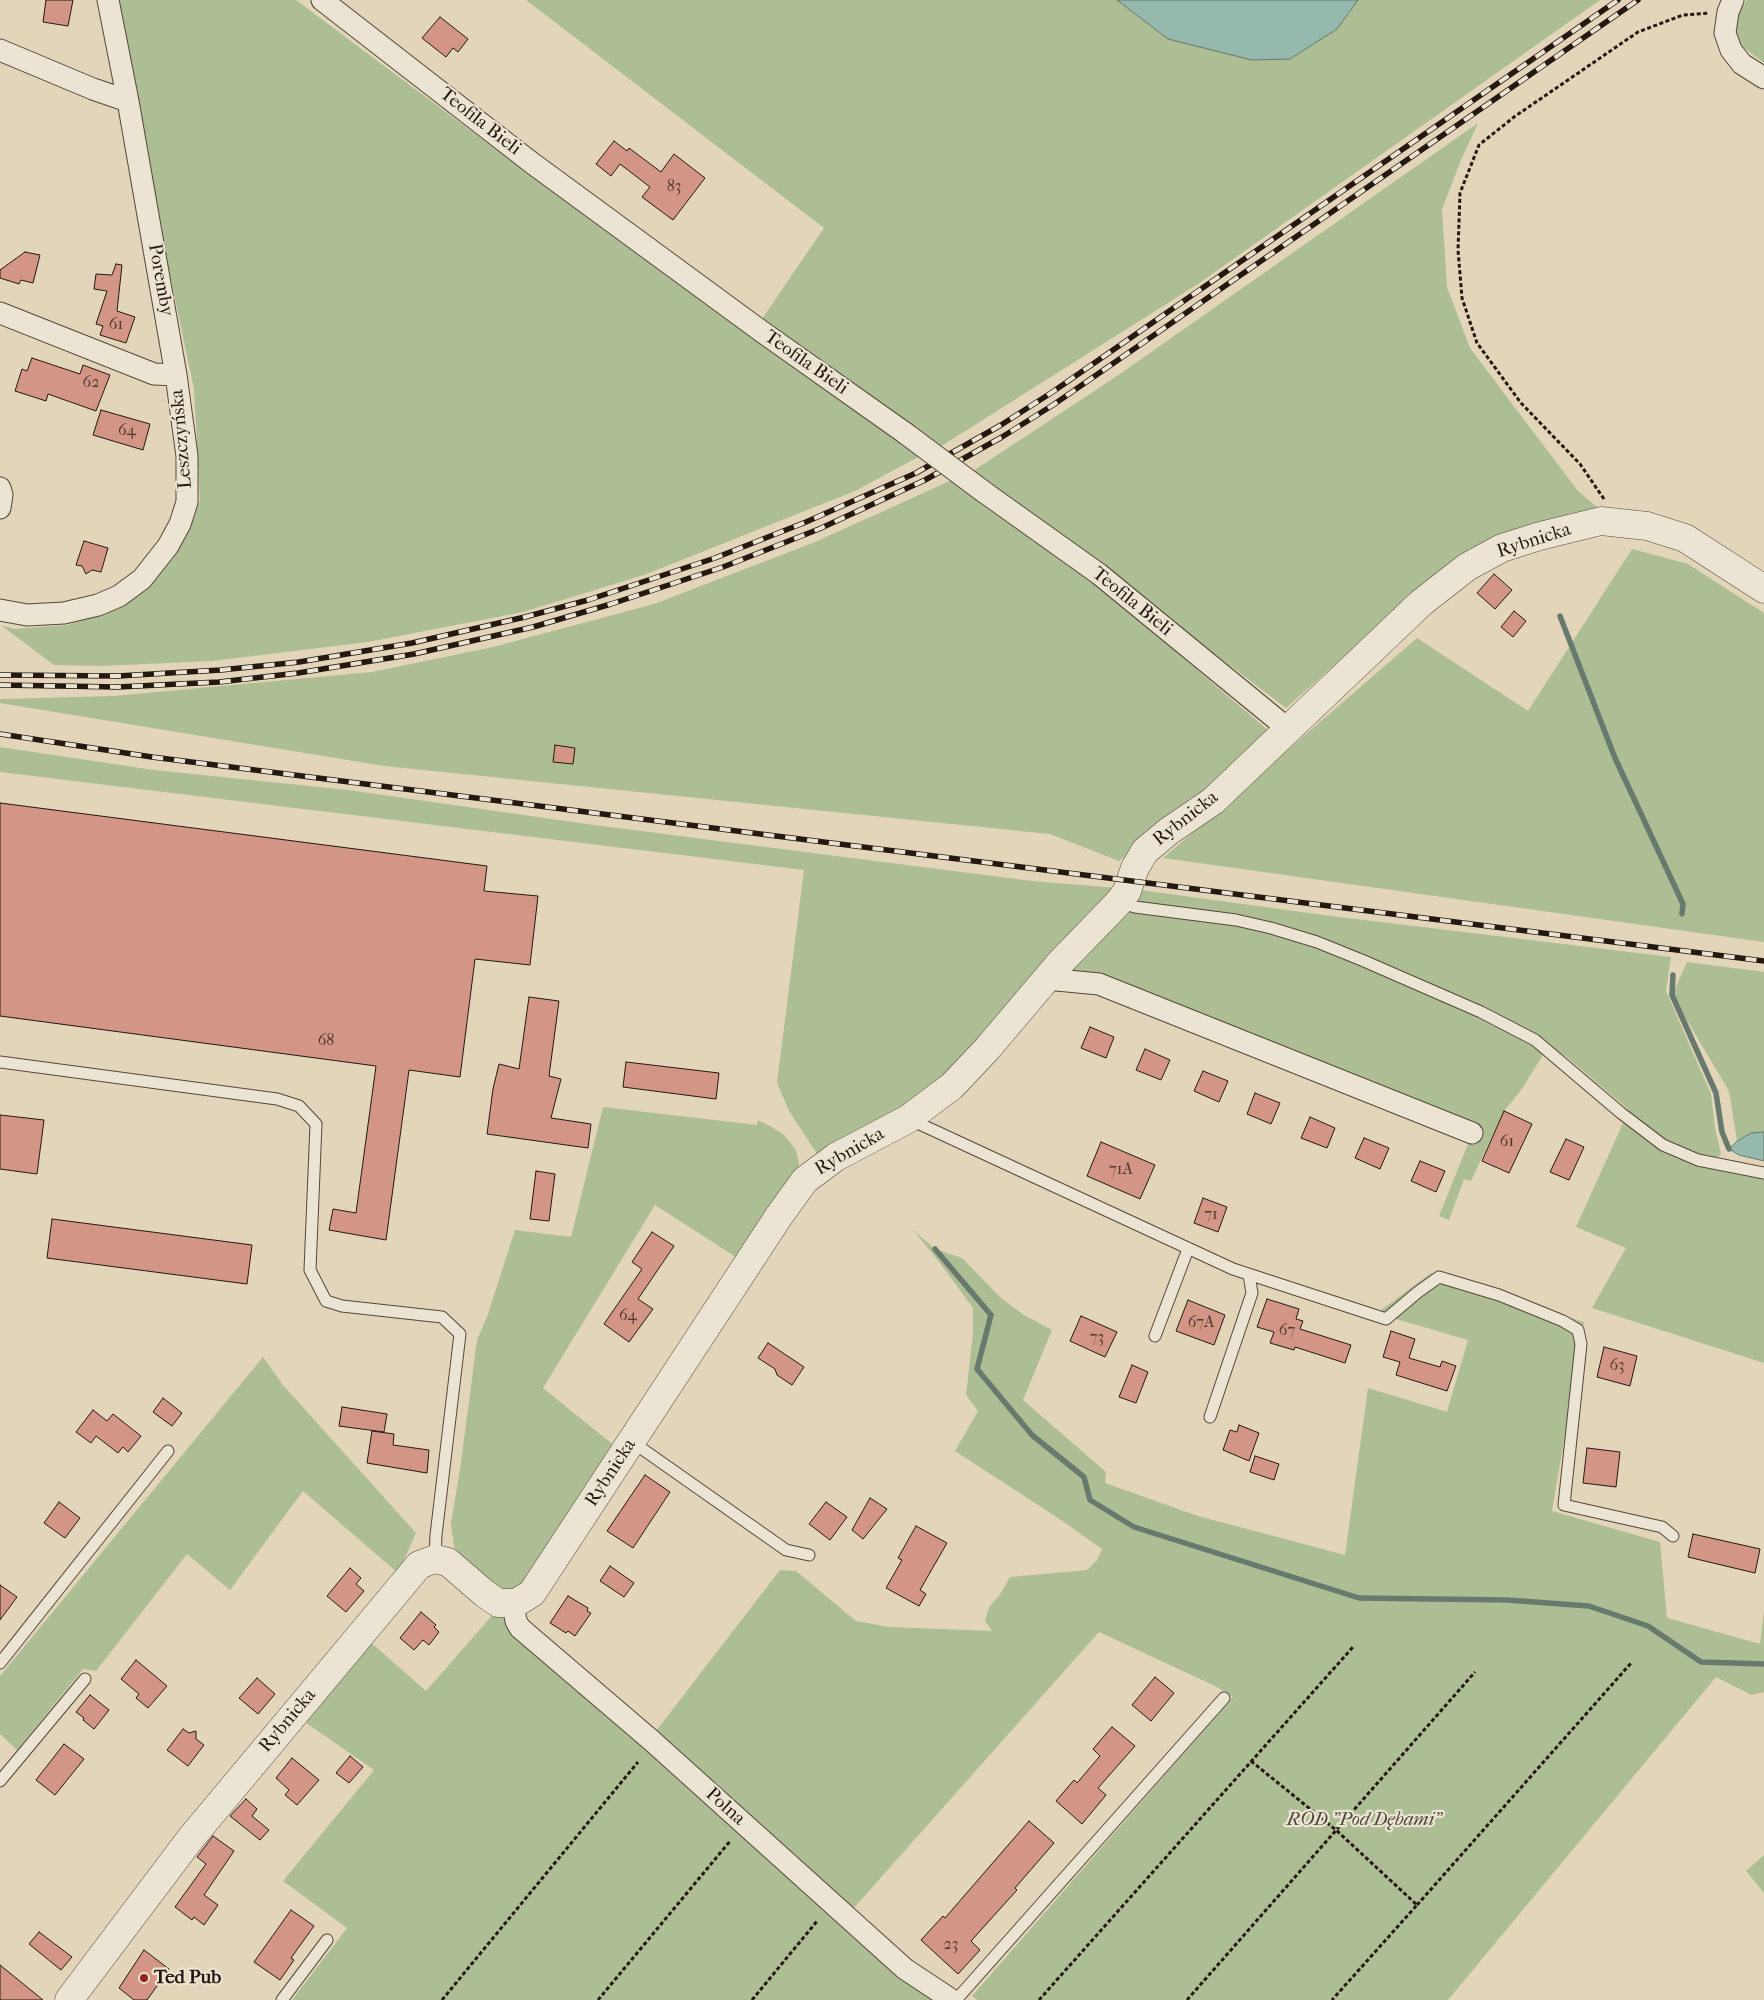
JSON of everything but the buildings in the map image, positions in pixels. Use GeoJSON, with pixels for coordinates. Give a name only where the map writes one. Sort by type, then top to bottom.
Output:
{"type":"FeatureCollection","features":[{"type":"Feature","properties":{"kind":"street","name":"Poremby"},"geometry":{"type":"LineString","coordinates":[[108,0],[122,65],[176,375]]}},
{"type":"Feature","properties":{"kind":"street","name":"Teofila Bieli"},"geometry":{"type":"LineString","coordinates":[[322,0],[532,163],[1098,574],[1287,728]]}},
{"type":"Feature","properties":{"kind":"street"},"geometry":{"type":"LineString","coordinates":[[1730,6],[1725,33],[1731,50],[1742,64],[1764,78]]}},
{"type":"Feature","properties":{"kind":"street"},"geometry":{"type":"LineString","coordinates":[[0,50],[93,89],[128,101]]}},
{"type":"Feature","properties":{"kind":"street"},"geometry":{"type":"LineString","coordinates":[[93,89],[110,72],[122,65]]}},
{"type":"Feature","properties":{"kind":"street"},"geometry":{"type":"LineString","coordinates":[[0,312],[154,374],[176,375]]}},
{"type":"Feature","properties":{"kind":"street","name":"Leszczyńska"},"geometry":{"type":"LineString","coordinates":[[0,610],[27,615],[77,610],[98,605],[119,596],[134,586],[157,560],[177,529],[187,502],[187,456],[176,375]]}},
{"type":"Feature","properties":{"kind":"street"},"geometry":{"type":"LineString","coordinates":[[0,488],[2,495],[0,508]]}},
{"type":"Feature","properties":{"kind":"street","name":"Rybnicka"},"geometry":{"type":"LineString","coordinates":[[512,1604],[526,1598],[538,1586],[800,1185],[810,1175],[836,1157],[908,1119],[958,1079],[1046,979],[1119,902],[1127,891],[1135,868],[1145,851],[1169,831],[1213,801],[1287,728],[1421,603],[1467,567],[1502,548],[1540,536],[1601,521],[1647,526],[1685,538],[1764,589]]}},
{"type":"Feature","properties":{"kind":"street"},"geometry":{"type":"LineString","coordinates":[[1046,979],[1099,984],[1472,1133]]}},
{"type":"Feature","properties":{"kind":"street"},"geometry":{"type":"LineString","coordinates":[[435,1559],[453,1565],[494,1601],[512,1604]]}},
{"type":"Feature","properties":{"kind":"street","name":"Rybnicka"},"geometry":{"type":"LineString","coordinates":[[69,2000],[191,1838],[415,1569],[423,1562],[435,1559]]}},
{"type":"Feature","properties":{"kind":"street","name":"Polna"},"geometry":{"type":"LineString","coordinates":[[512,1604],[516,1621],[520,1628],[651,1740],[905,1969],[952,2000]]}},
{"type":"Feature","properties":{"kind":"lane"},"geometry":{"type":"LineString","coordinates":[[1119,902],[1236,920],[1271,928],[1317,942],[1364,961],[1481,1012],[1535,1040],[1621,1113],[1663,1145],[1698,1160],[1764,1173]]}},
{"type":"Feature","properties":{"kind":"lane"},"geometry":{"type":"LineString","coordinates":[[0,1062],[277,1099],[299,1106],[316,1124],[310,1270],[326,1301],[342,1306],[442,1316],[460,1334],[436,1535],[435,1559]]}},
{"type":"Feature","properties":{"kind":"lane"},"geometry":{"type":"LineString","coordinates":[[908,1119],[1233,1269],[1386,1319],[1418,1292],[1440,1277],[1499,1295],[1563,1320],[1578,1330],[1581,1344],[1564,1505],[1662,1527],[1673,1536]]}},
{"type":"Feature","properties":{"kind":"lane"},"geometry":{"type":"LineString","coordinates":[[1155,1336],[1188,1249]]}},
{"type":"Feature","properties":{"kind":"lane"},"geometry":{"type":"LineString","coordinates":[[1210,1417],[1252,1293],[1249,1275]]}},
{"type":"Feature","properties":{"kind":"lane"},"geometry":{"type":"LineString","coordinates":[[631,1441],[786,1550],[808,1555]]}},
{"type":"Feature","properties":{"kind":"lane"},"geometry":{"type":"LineString","coordinates":[[0,1663],[168,1452]]}},
{"type":"Feature","properties":{"kind":"lane"},"geometry":{"type":"LineString","coordinates":[[0,1781],[85,1679]]}},
{"type":"Feature","properties":{"kind":"lane"},"geometry":{"type":"LineString","coordinates":[[956,2000],[1224,1698]]}},
{"type":"Feature","properties":{"kind":"lane"},"geometry":{"type":"LineString","coordinates":[[282,2000],[327,1940]]}},
{"type":"Feature","properties":{"kind":"path"},"geometry":{"type":"LineString","coordinates":[[1611,522],[1604,497],[1580,464],[1521,403],[1477,343],[1462,298],[1458,250],[1460,193],[1479,145],[1514,118],[1638,32],[1683,15],[1730,6]]}},
{"type":"Feature","properties":{"kind":"path"},"geometry":{"type":"LineString","coordinates":[[1040,2000],[1353,1647]]}},
{"type":"Feature","properties":{"kind":"path"},"geometry":{"type":"LineString","coordinates":[[1332,2000],[1632,1662]]}},
{"type":"Feature","properties":{"kind":"path"},"geometry":{"type":"LineString","coordinates":[[1187,2000],[1475,1672]]}},
{"type":"Feature","properties":{"kind":"path"},"geometry":{"type":"LineString","coordinates":[[1251,1761],[1336,1830],[1418,1905]]}},
{"type":"Feature","properties":{"kind":"path"},"geometry":{"type":"LineString","coordinates":[[442,2000],[638,1762]]}},
{"type":"Feature","properties":{"kind":"path"},"geometry":{"type":"LineString","coordinates":[[598,2000],[731,1840]]}},
{"type":"Feature","properties":{"kind":"path"},"geometry":{"type":"LineString","coordinates":[[752,2000],[818,1920]]}},
{"type":"Feature","properties":{"kind":"green space"},"geometry":{"type":"Polygon","coordinates":[[[117,0],[296,0],[577,210],[920,456],[855,491],[644,575],[523,612],[368,642],[212,661],[101,666],[54,665],[2,626],[14,629],[68,625],[123,606],[169,561],[200,501],[194,389],[147,166],[117,0]]]}},
{"type":"Feature","properties":{"kind":"green space"},"geometry":{"type":"Polygon","coordinates":[[[526,0],[1600,0],[1198,284],[940,447],[762,319],[824,228],[526,0]]]}},
{"type":"Feature","properties":{"kind":"green space"},"geometry":{"type":"Polygon","coordinates":[[[1747,0],[1764,0],[1764,63],[1736,42],[1738,14],[1747,0]]]}},
{"type":"Feature","properties":{"kind":"green space"},"geometry":{"type":"Polygon","coordinates":[[[1478,123],[1442,209],[1447,287],[1470,348],[1578,491],[1603,512],[1513,530],[1469,549],[1436,575],[1286,708],[973,471],[1117,376],[1478,123]]]}},
{"type":"Feature","properties":{"kind":"green space"},"geometry":{"type":"Polygon","coordinates":[[[952,480],[1077,568],[1269,731],[1207,791],[1119,861],[1050,834],[384,766],[0,703],[0,699],[114,696],[372,672],[493,647],[654,604],[815,542],[952,480]]]}},
{"type":"Feature","properties":{"kind":"green space"},"geometry":{"type":"Polygon","coordinates":[[[1632,549],[1688,564],[1764,613],[1764,942],[1163,858],[1417,638],[1528,711],[1632,549]]]}},
{"type":"Feature","properties":{"kind":"green space"},"geometry":{"type":"Polygon","coordinates":[[[0,747],[154,770],[348,790],[594,825],[1032,881],[1118,888],[936,1089],[819,1157],[789,1111],[777,1083],[804,870],[0,772],[0,747]]]}},
{"type":"Feature","properties":{"kind":"green space"},"geometry":{"type":"Polygon","coordinates":[[[1140,890],[1331,916],[1671,957],[1666,991],[1711,1094],[1715,1128],[1721,1154],[1707,1168],[1764,1175],[1764,1363],[1592,1308],[1626,1248],[1576,1227],[1629,1110],[1569,1059],[1549,1045],[1522,1089],[1504,1111],[1471,1181],[1464,1179],[1449,1220],[1439,1216],[1472,1134],[1062,976],[1140,890]]]}},
{"type":"Feature","properties":{"kind":"green space"},"geometry":{"type":"Polygon","coordinates":[[[1687,962],[1764,972],[1764,1132],[1751,1133],[1737,1141],[1729,1091],[1672,995],[1687,962]]]}},
{"type":"Feature","properties":{"kind":"green space"},"geometry":{"type":"Polygon","coordinates":[[[603,1107],[757,1125],[758,1120],[784,1135],[796,1150],[799,1164],[797,1175],[742,1261],[655,1205],[543,1388],[616,1447],[532,1583],[504,1597],[465,1564],[454,1547],[451,1523],[477,1340],[487,1317],[515,1230],[571,1237],[603,1107]]]}},
{"type":"Feature","properties":{"kind":"green space","name":"ROD \"Pod Dębami\""},"geometry":{"type":"Polygon","coordinates":[[[913,1230],[935,1249],[962,1258],[1002,1299],[1024,1315],[1052,1330],[1023,1400],[1106,1472],[1105,1483],[1198,1516],[1345,1555],[1368,1388],[1447,1412],[1468,1340],[1393,1318],[1380,1311],[1431,1273],[1584,1322],[1552,1511],[1660,1542],[1667,1618],[1760,1644],[1764,1611],[1764,1692],[1752,1695],[1716,1677],[1448,2000],[977,2000],[972,1996],[1233,1697],[1215,1686],[1099,1632],[853,1909],[656,1731],[780,1570],[796,1571],[856,1621],[889,1627],[992,1631],[985,1621],[989,1607],[999,1596],[1010,1577],[1087,1570],[1097,1560],[1102,1549],[955,1451],[978,1411],[966,1395],[973,1334],[973,1308],[913,1230]]]}},
{"type":"Feature","properties":{"kind":"green space"},"geometry":{"type":"Polygon","coordinates":[[[263,1357],[283,1385],[416,1533],[398,1573],[303,1491],[230,1590],[187,1554],[96,1671],[83,1669],[17,1750],[0,1734],[0,1676],[263,1357]]]}},
{"type":"Feature","properties":{"kind":"green space"},"geometry":{"type":"Polygon","coordinates":[[[496,1611],[566,1676],[933,2000],[292,2000],[347,1928],[283,1881],[374,1770],[302,1720],[368,1640],[426,1691],[496,1611]]]}},
{"type":"Feature","properties":{"kind":"green space"},"geometry":{"type":"Polygon","coordinates":[[[1764,1855],[1764,1893],[1746,1871],[1764,1855]]]}},
{"type":"Feature","properties":{"kind":"water"},"geometry":{"type":"Polygon","coordinates":[[[1117,0],[1358,0],[1337,29],[1290,59],[1252,60],[1168,39],[1117,0]]]}},
{"type":"Feature","properties":{"kind":"water"},"geometry":{"type":"Polygon","coordinates":[[[1764,1132],[1764,1161],[1739,1155],[1729,1149],[1737,1141],[1751,1133],[1764,1132]]]}},
{"type":"Feature","properties":{"kind":"waterway"},"geometry":{"type":"LineString","coordinates":[[1560,616],[1615,758],[1683,904],[1682,914]]}},
{"type":"Feature","properties":{"kind":"waterway"},"geometry":{"type":"LineString","coordinates":[[1673,975],[1672,995],[1716,1093],[1722,1132],[1729,1149]]}},
{"type":"Feature","properties":{"kind":"waterway"},"geometry":{"type":"LineString","coordinates":[[935,1249],[991,1315],[977,1369],[1032,1435],[1084,1477],[1090,1500],[1134,1527],[1359,1598],[1507,1600],[1589,1606],[1648,1626],[1701,1662],[1764,1664]]}},
{"type":"Feature","properties":{"kind":"railway"},"geometry":{"type":"LineString","coordinates":[[0,675],[118,676],[221,670],[299,662],[412,643],[525,617],[588,600],[715,558],[806,522],[916,473],[1001,425],[1051,393],[1618,0]]}},
{"type":"Feature","properties":{"kind":"railway"},"geometry":{"type":"LineString","coordinates":[[0,685],[118,687],[219,682],[298,673],[414,654],[533,627],[611,604],[723,567],[819,529],[925,480],[1002,437],[1053,405],[1638,0]]}},
{"type":"Feature","properties":{"kind":"railway"},"geometry":{"type":"LineString","coordinates":[[0,734],[152,757],[1764,961]]}},
{"type":"Feature","properties":{"kind":"place","name":"Ted Pub"},"geometry":{"type":"Point","coordinates":[144,1978]}}]}
